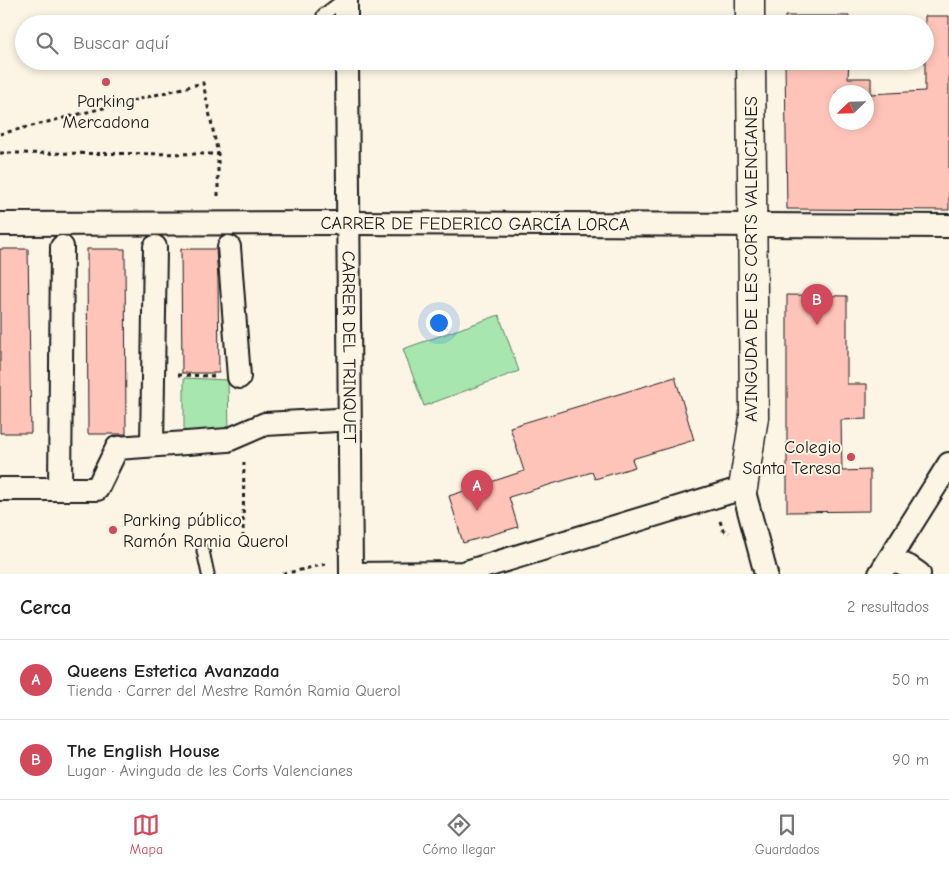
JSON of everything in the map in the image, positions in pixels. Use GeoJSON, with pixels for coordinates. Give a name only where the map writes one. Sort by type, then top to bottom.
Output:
{"type":"FeatureCollection","features":[{"type":"Feature","properties":{"kind":"street"},"geometry":{"type":"LineString","coordinates":[[345,0],[346,15]]}},
{"type":"Feature","properties":{"kind":"street"},"geometry":{"type":"LineString","coordinates":[[750,0],[750,15]]}},
{"type":"Feature","properties":{"kind":"street","name":"CARRER DEL TRINQUET"},"geometry":{"type":"LineString","coordinates":[[346,70],[351,574]]}},
{"type":"Feature","properties":{"kind":"street","name":"AVINGUDA DE LES CORTS VALENCIANES"},"geometry":{"type":"LineString","coordinates":[[751,70],[754,417],[743,488],[766,574]]}},
{"type":"Feature","properties":{"kind":"street","name":"CARRER DE FEDERICO GARCÍA LORCA"},"geometry":{"type":"LineString","coordinates":[[0,224],[348,223],[949,226]]}},
{"type":"Feature","properties":{"kind":"street"},"geometry":{"type":"LineString","coordinates":[[60,489],[62,247]]}},
{"type":"Feature","properties":{"kind":"street"},"geometry":{"type":"LineString","coordinates":[[152,446],[155,247]]}},
{"type":"Feature","properties":{"kind":"street"},"geometry":{"type":"LineString","coordinates":[[229,247],[239,377]]}},
{"type":"Feature","properties":{"kind":"street"},"geometry":{"type":"LineString","coordinates":[[0,489],[97,489],[117,448],[228,440],[265,424],[336,420]]}},
{"type":"Feature","properties":{"kind":"street"},"geometry":{"type":"LineString","coordinates":[[919,574],[909,567],[889,561],[949,464]]}},
{"type":"Feature","properties":{"kind":"street"},"geometry":{"type":"LineString","coordinates":[[351,574],[463,573],[743,488]]}},
{"type":"Feature","properties":{"kind":"lane"},"geometry":{"type":"LineString","coordinates":[[323,15],[345,0]]}},
{"type":"Feature","properties":{"kind":"lane"},"geometry":{"type":"LineString","coordinates":[[203,551],[208,574]]}},
{"type":"Feature","properties":{"kind":"path"},"geometry":{"type":"LineString","coordinates":[[0,134],[203,83],[218,154],[218,204]]}},
{"type":"Feature","properties":{"kind":"path"},"geometry":{"type":"LineString","coordinates":[[0,153],[218,154]]}},
{"type":"Feature","properties":{"kind":"path"},"geometry":{"type":"LineString","coordinates":[[153,374],[239,377]]}},
{"type":"Feature","properties":{"kind":"path"},"geometry":{"type":"LineString","coordinates":[[243,538],[245,433]]}},
{"type":"Feature","properties":{"kind":"green space"},"geometry":{"type":"Polygon","coordinates":[[[499,315],[519,371],[424,406],[403,349],[499,315]]]}},
{"type":"Feature","properties":{"kind":"green space"},"geometry":{"type":"Polygon","coordinates":[[[184,378],[228,380],[229,432],[184,433],[184,378]]]}},
{"type":"Feature","properties":{"kind":"building"},"geometry":{"type":"Polygon","coordinates":[[[934,16],[949,16],[949,210],[787,209],[785,70],[848,70],[848,78],[871,78],[871,85],[829,85],[829,130],[874,130],[874,94],[925,91],[925,70],[934,70],[934,16]]]}},
{"type":"Feature","properties":{"kind":"building"},"geometry":{"type":"Polygon","coordinates":[[[0,249],[28,249],[31,433],[0,433],[0,249]]]}},
{"type":"Feature","properties":{"kind":"building"},"geometry":{"type":"Polygon","coordinates":[[[87,249],[125,249],[126,434],[88,434],[87,249]]]}},
{"type":"Feature","properties":{"kind":"building"},"geometry":{"type":"Polygon","coordinates":[[[181,249],[216,249],[219,373],[182,373],[181,249]]]}},
{"type":"Feature","properties":{"kind":"building"},"geometry":{"type":"Polygon","coordinates":[[[787,295],[847,296],[847,384],[867,384],[867,419],[841,420],[842,471],[870,470],[870,511],[787,512],[787,295]]]}},
{"type":"Feature","properties":{"kind":"building"},"geometry":{"type":"Polygon","coordinates":[[[675,377],[694,440],[632,459],[635,467],[595,479],[592,472],[509,497],[518,527],[463,543],[449,496],[524,471],[510,427],[675,377]]]}},
{"type":"Feature","properties":{"kind":"place","name":"Parking Mercadona"},"geometry":{"type":"Point","coordinates":[106,82]}},
{"type":"Feature","properties":{"kind":"place","name":"The English House"},"geometry":{"type":"Point","coordinates":[817,325]}},
{"type":"Feature","properties":{"kind":"place","name":"Colegio Santa Teresa"},"geometry":{"type":"Point","coordinates":[851,457]}},
{"type":"Feature","properties":{"kind":"place","name":"Queens Estetica Avanzada"},"geometry":{"type":"Point","coordinates":[477,511]}},
{"type":"Feature","properties":{"kind":"place","name":"Parking público Ramón Ramia Querol"},"geometry":{"type":"Point","coordinates":[113,530]}}]}
